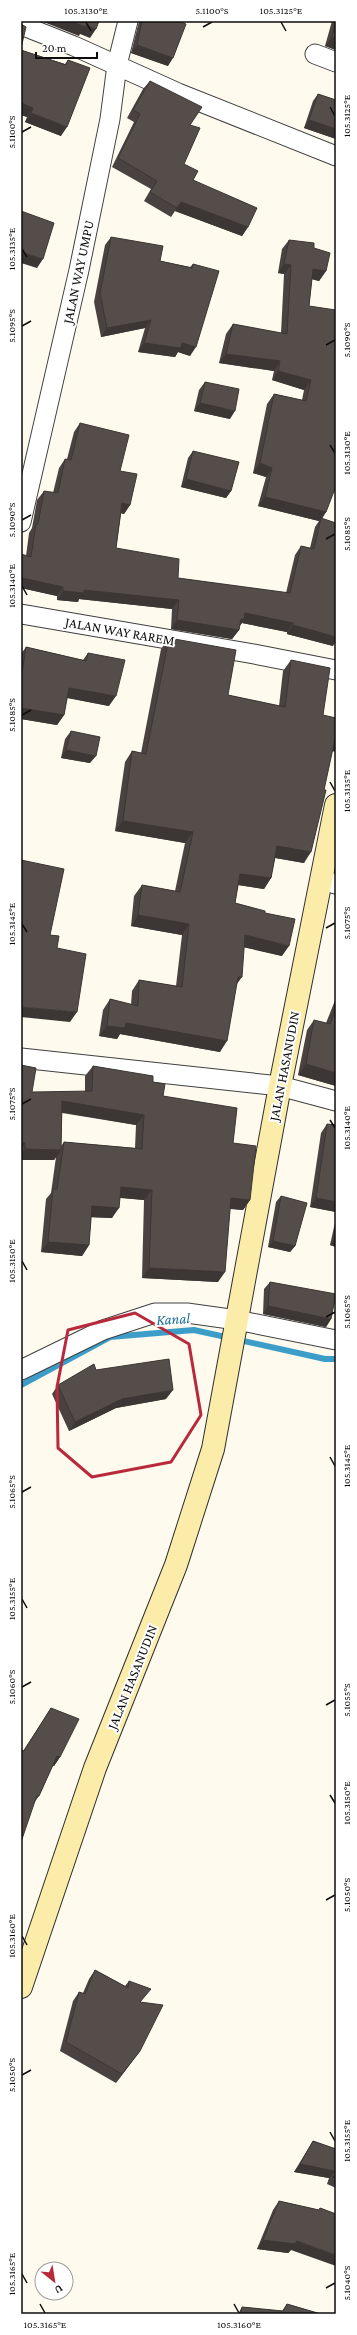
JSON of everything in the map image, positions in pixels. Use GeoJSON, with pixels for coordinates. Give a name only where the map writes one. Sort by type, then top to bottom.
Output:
{"type":"FeatureCollection","features":[{"type":"Feature","properties":{"kind":"main road","name":"JALAN HASANUDIN"},"geometry":{"type":"LineString","coordinates":[[21,1987],[95,1768],[176,1565],[213,1449],[280,1086],[329,882],[336,805]]}},
{"type":"Feature","properties":{"kind":"street","name":"JALAN WAY UMPU"},"geometry":{"type":"LineString","coordinates":[[21,522],[80,262],[110,119],[117,65],[128,21]]}},
{"type":"Feature","properties":{"kind":"street"},"geometry":{"type":"LineString","coordinates":[[21,25],[117,65],[178,93],[336,156]]}},
{"type":"Feature","properties":{"kind":"street"},"geometry":{"type":"LineString","coordinates":[[315,54],[336,62]]}},
{"type":"Feature","properties":{"kind":"street","name":"JALAN WAY RAREM"},"geometry":{"type":"LineString","coordinates":[[21,614],[254,654],[336,670]]}},
{"type":"Feature","properties":{"kind":"street"},"geometry":{"type":"LineString","coordinates":[[21,1058],[280,1086],[336,1101]]}},
{"type":"Feature","properties":{"kind":"street"},"geometry":{"type":"LineString","coordinates":[[21,1370],[103,1330],[155,1313],[187,1313],[237,1324],[336,1340]]}},
{"type":"Feature","properties":{"kind":"highlighted area"},"geometry":{"type":"Polygon","coordinates":[[[135,1313],[189,1344],[201,1415],[171,1462],[92,1477],[58,1448],[57,1387],[68,1330],[135,1313]]]}},
{"type":"Feature","properties":{"kind":"building"},"geometry":{"type":"Polygon","coordinates":[[[70,21],[99,21],[96,29],[86,25],[85,27],[70,21]]]}},
{"type":"Feature","properties":{"kind":"building"},"geometry":{"type":"Polygon","coordinates":[[[142,21],[178,21],[186,24],[173,58],[137,45],[142,21]]]}},
{"type":"Feature","properties":{"kind":"building"},"geometry":{"type":"Polygon","coordinates":[[[336,22],[336,39],[332,37],[336,22]]]}},
{"type":"Feature","properties":{"kind":"building"},"geometry":{"type":"Polygon","coordinates":[[[21,24],[26,27],[21,48],[21,24]]]}},
{"type":"Feature","properties":{"kind":"building"},"geometry":{"type":"Polygon","coordinates":[[[21,50],[66,65],[68,60],[90,68],[67,127],[31,113],[33,108],[21,103],[21,50]]]}},
{"type":"Feature","properties":{"kind":"building"},"geometry":{"type":"Polygon","coordinates":[[[150,81],[202,107],[190,125],[200,128],[184,164],[198,171],[193,180],[257,208],[248,227],[181,202],[177,208],[150,192],[157,181],[118,158],[140,114],[133,110],[150,81]]]}},
{"type":"Feature","properties":{"kind":"building"},"geometry":{"type":"Polygon","coordinates":[[[318,94],[336,100],[336,129],[309,120],[318,94]]]}},
{"type":"Feature","properties":{"kind":"building"},"geometry":{"type":"Polygon","coordinates":[[[21,211],[54,223],[43,259],[21,252],[21,211]]]}},
{"type":"Feature","properties":{"kind":"building"},"geometry":{"type":"Polygon","coordinates":[[[111,237],[163,246],[160,261],[192,268],[193,264],[219,271],[196,347],[182,343],[181,348],[144,343],[151,320],[107,328],[100,293],[111,237]]]}},
{"type":"Feature","properties":{"kind":"building"},"geometry":{"type":"Polygon","coordinates":[[[289,240],[314,243],[314,248],[330,253],[326,271],[313,269],[309,306],[336,310],[336,486],[326,512],[265,497],[272,468],[260,463],[274,394],[306,401],[311,380],[278,371],[280,361],[226,354],[233,324],[287,334],[291,265],[284,264],[289,240]]]}},
{"type":"Feature","properties":{"kind":"building"},"geometry":{"type":"Polygon","coordinates":[[[205,382],[239,389],[235,411],[200,403],[205,382]]]}},
{"type":"Feature","properties":{"kind":"building"},"geometry":{"type":"Polygon","coordinates":[[[80,423],[129,435],[120,471],[137,474],[130,505],[122,503],[116,548],[179,559],[178,578],[290,593],[301,546],[314,549],[321,518],[336,523],[336,637],[293,625],[293,623],[245,613],[244,619],[241,619],[239,630],[177,620],[179,600],[84,590],[84,593],[63,591],[63,587],[22,578],[21,554],[31,557],[36,524],[38,524],[44,491],[58,493],[65,459],[71,460],[80,423]]]}},
{"type":"Feature","properties":{"kind":"building"},"geometry":{"type":"Polygon","coordinates":[[[193,451],[239,462],[231,491],[186,479],[193,451]]]}},
{"type":"Feature","properties":{"kind":"building"},"geometry":{"type":"Polygon","coordinates":[[[169,638],[236,650],[228,695],[285,707],[291,660],[330,668],[323,715],[336,718],[336,739],[324,790],[326,790],[311,852],[277,846],[271,878],[240,874],[235,903],[265,911],[265,913],[295,919],[289,946],[245,935],[242,977],[238,977],[227,1041],[126,1023],[125,1028],[107,1026],[110,999],[138,1006],[139,980],[182,987],[189,924],[138,915],[142,885],[180,892],[193,832],[123,821],[132,751],[146,754],[169,638]]]}},
{"type":"Feature","properties":{"kind":"building"},"geometry":{"type":"Polygon","coordinates":[[[26,647],[86,661],[88,653],[125,660],[116,696],[69,688],[64,715],[21,708],[21,679],[26,647]]]}},
{"type":"Feature","properties":{"kind":"building"},"geometry":{"type":"Polygon","coordinates":[[[71,731],[100,737],[96,756],[66,750],[71,731]]]}},
{"type":"Feature","properties":{"kind":"building"},"geometry":{"type":"Polygon","coordinates":[[[21,860],[64,869],[50,935],[59,936],[57,948],[86,954],[77,1012],[21,1007],[21,860]]]}},
{"type":"Feature","properties":{"kind":"building"},"geometry":{"type":"Polygon","coordinates":[[[336,1007],[336,1073],[306,1064],[314,1020],[330,1024],[336,1007]]]}},
{"type":"Feature","properties":{"kind":"building"},"geometry":{"type":"Polygon","coordinates":[[[21,1065],[36,1068],[32,1092],[92,1091],[93,1066],[153,1076],[153,1082],[165,1084],[163,1096],[237,1108],[233,1143],[256,1146],[250,1200],[231,1198],[225,1272],[149,1268],[152,1190],[121,1187],[119,1208],[92,1206],[89,1245],[48,1242],[53,1189],[57,1189],[64,1142],[142,1149],[144,1115],[62,1101],[61,1150],[25,1149],[25,1143],[21,1142],[21,1065]]]}},
{"type":"Feature","properties":{"kind":"building"},"geometry":{"type":"Polygon","coordinates":[[[327,1124],[336,1125],[336,1202],[316,1198],[327,1124]]]}},
{"type":"Feature","properties":{"kind":"building"},"geometry":{"type":"Polygon","coordinates":[[[281,1196],[307,1203],[295,1246],[273,1241],[281,1196]]]}},
{"type":"Feature","properties":{"kind":"building"},"geometry":{"type":"Polygon","coordinates":[[[270,1282],[336,1294],[331,1319],[268,1306],[270,1282]]]}},
{"type":"Feature","properties":{"kind":"building"},"geometry":{"type":"Polygon","coordinates":[[[169,1359],[173,1390],[122,1399],[75,1422],[58,1385],[94,1364],[96,1370],[169,1359]]]}},
{"type":"Feature","properties":{"kind":"building"},"geometry":{"type":"Polygon","coordinates":[[[51,1708],[79,1719],[60,1757],[57,1756],[39,1796],[37,1795],[21,1842],[21,1750],[24,1751],[51,1708]]]}},
{"type":"Feature","properties":{"kind":"building"},"geometry":{"type":"Polygon","coordinates":[[[95,1970],[128,1988],[129,1981],[151,1989],[140,2002],[163,2005],[140,2051],[122,2074],[66,2042],[79,1992],[85,1994],[95,1970]]]}},
{"type":"Feature","properties":{"kind":"building"},"geometry":{"type":"Polygon","coordinates":[[[313,2141],[336,2149],[336,2178],[332,2176],[334,2171],[300,2164],[313,2141]]]}},
{"type":"Feature","properties":{"kind":"building"},"geometry":{"type":"Polygon","coordinates":[[[279,2201],[319,2210],[320,2208],[336,2214],[336,2255],[297,2241],[295,2244],[263,2240],[279,2201]]]}},
{"type":"Feature","properties":{"kind":"building"},"geometry":{"type":"Polygon","coordinates":[[[287,2304],[321,2314],[240,2314],[242,2307],[283,2311],[287,2304]]]}},
{"type":"Feature","properties":{"kind":"waterway","name":"Kanal"},"geometry":{"type":"LineString","coordinates":[[21,1385],[110,1337],[194,1330],[325,1359],[336,1359]]}}]}
